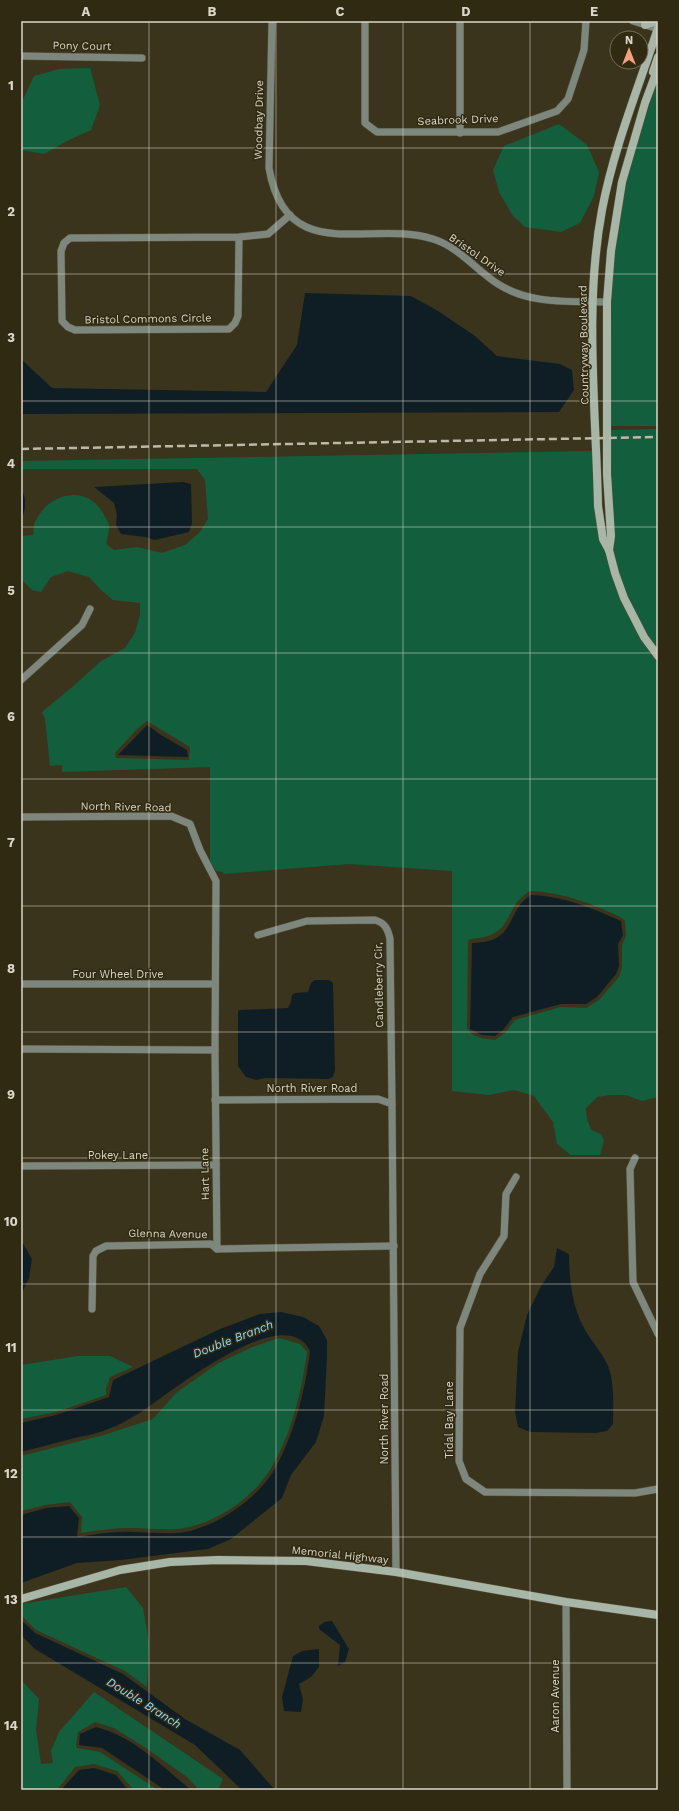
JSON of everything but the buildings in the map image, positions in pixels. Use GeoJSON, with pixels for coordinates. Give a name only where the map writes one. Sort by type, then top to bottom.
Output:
{"type":"FeatureCollection","features":[{"type":"Feature","properties":{"kind":"street","name":"Woodbay Drive"},"geometry":{"type":"LineString","coordinates":[[272,21],[269,168],[275,192],[280,202],[290,215]]}},
{"type":"Feature","properties":{"kind":"street","name":"Seabrook Drive"},"geometry":{"type":"LineString","coordinates":[[364,21],[364,123],[377,132],[460,133],[498,132],[557,111],[568,99],[584,50],[586,21]]}},
{"type":"Feature","properties":{"kind":"street"},"geometry":{"type":"LineString","coordinates":[[460,21],[460,133]]}},
{"type":"Feature","properties":{"kind":"street"},"geometry":{"type":"LineString","coordinates":[[633,21],[658,29]]}},
{"type":"Feature","properties":{"kind":"street"},"geometry":{"type":"LineString","coordinates":[[645,25],[657,21]]}},
{"type":"Feature","properties":{"kind":"street"},"geometry":{"type":"LineString","coordinates":[[645,25],[652,33],[655,41]]}},
{"type":"Feature","properties":{"kind":"street","name":"Countryway Boulevard"},"geometry":{"type":"LineString","coordinates":[[658,29],[622,131],[608,182],[596,249],[592,302],[598,506],[603,539],[609,550],[624,598],[644,637],[658,656]]}},
{"type":"Feature","properties":{"kind":"street","name":"Pony Court"},"geometry":{"type":"LineString","coordinates":[[21,56],[142,58]]}},
{"type":"Feature","properties":{"kind":"street"},"geometry":{"type":"LineString","coordinates":[[641,115],[642,103],[658,57]]}},
{"type":"Feature","properties":{"kind":"street","name":"Countryway Boulevard"},"geometry":{"type":"LineString","coordinates":[[609,550],[611,536],[607,474],[607,302],[611,251],[622,182],[641,115],[658,68]]}},
{"type":"Feature","properties":{"kind":"street","name":"Bristol Commons Circle"},"geometry":{"type":"LineString","coordinates":[[239,237],[238,316],[235,323],[228,329],[75,330],[68,327],[62,320],[61,251],[64,243],[70,238],[239,237],[268,234],[290,215]]}},
{"type":"Feature","properties":{"kind":"street","name":"Bristol Drive"},"geometry":{"type":"LineString","coordinates":[[290,215],[309,228],[326,233],[403,235],[433,239],[456,250],[497,283],[523,296],[552,301],[607,302]]}},
{"type":"Feature","properties":{"kind":"street"},"geometry":{"type":"LineString","coordinates":[[21,680],[82,626],[90,609]]}},
{"type":"Feature","properties":{"kind":"street","name":"North River Road"},"geometry":{"type":"LineString","coordinates":[[21,817],[171,816],[190,824],[200,850],[216,881],[215,1100],[378,1099],[392,1104],[396,1572]]}},
{"type":"Feature","properties":{"kind":"street","name":"Candleberry Cir,"},"geometry":{"type":"LineString","coordinates":[[258,935],[296,924],[318,920],[375,920],[386,926],[390,939],[392,1104]]}},
{"type":"Feature","properties":{"kind":"street","name":"Four Wheel Drive"},"geometry":{"type":"LineString","coordinates":[[21,984],[216,984]]}},
{"type":"Feature","properties":{"kind":"street"},"geometry":{"type":"LineString","coordinates":[[21,1049],[215,1050]]}},
{"type":"Feature","properties":{"kind":"street","name":"Hart Lane"},"geometry":{"type":"LineString","coordinates":[[215,1100],[217,1249]]}},
{"type":"Feature","properties":{"kind":"street"},"geometry":{"type":"LineString","coordinates":[[635,1158],[630,1169],[633,1282],[658,1334]]}},
{"type":"Feature","properties":{"kind":"street","name":"Pokey Lane"},"geometry":{"type":"LineString","coordinates":[[21,1166],[216,1165]]}},
{"type":"Feature","properties":{"kind":"street","name":"Tidal Bay Lane"},"geometry":{"type":"LineString","coordinates":[[516,1177],[506,1194],[504,1236],[480,1274],[460,1328],[460,1461],[466,1479],[485,1492],[634,1493],[658,1489]]}},
{"type":"Feature","properties":{"kind":"street","name":"Glenna Avenue"},"geometry":{"type":"LineString","coordinates":[[92,1309],[93,1256],[101,1248],[113,1245],[211,1244],[217,1249],[394,1246]]}},
{"type":"Feature","properties":{"kind":"street","name":"Memorial Highway"},"geometry":{"type":"LineString","coordinates":[[21,1599],[120,1570],[170,1562],[218,1560],[306,1561],[396,1572],[566,1602],[658,1615]]}},
{"type":"Feature","properties":{"kind":"street","name":"Aaron Avenue"},"geometry":{"type":"LineString","coordinates":[[566,1602],[567,1790]]}},
{"type":"Feature","properties":{"kind":"green space"},"geometry":{"type":"Polygon","coordinates":[[[90,68],[100,105],[91,130],[44,154],[21,150],[21,104],[34,76],[59,69],[90,68]]]}},
{"type":"Feature","properties":{"kind":"green space"},"geometry":{"type":"Polygon","coordinates":[[[658,80],[658,426],[611,426],[613,272],[620,211],[633,156],[658,80]]]}},
{"type":"Feature","properties":{"kind":"green space"},"geometry":{"type":"Polygon","coordinates":[[[559,124],[587,145],[599,172],[594,196],[580,223],[561,232],[525,227],[513,216],[499,192],[493,170],[504,146],[559,124]]]}},
{"type":"Feature","properties":{"kind":"green space"},"geometry":{"type":"Polygon","coordinates":[[[658,429],[658,649],[630,603],[619,577],[616,565],[612,511],[611,430],[658,429]]]}},
{"type":"Feature","properties":{"kind":"green space"},"geometry":{"type":"Polygon","coordinates":[[[593,449],[594,506],[599,541],[605,551],[612,578],[620,599],[640,639],[658,663],[658,1097],[642,1101],[626,1095],[597,1097],[586,1108],[587,1119],[591,1130],[601,1134],[604,1140],[600,1155],[571,1155],[557,1144],[553,1122],[534,1096],[514,1090],[489,1095],[452,1091],[452,871],[349,864],[223,874],[223,872],[216,871],[210,861],[210,767],[62,772],[62,765],[50,766],[45,719],[42,712],[101,661],[125,648],[135,633],[140,615],[140,603],[113,600],[89,577],[68,571],[51,577],[41,592],[32,590],[21,579],[21,536],[33,535],[35,522],[43,510],[51,503],[70,495],[81,496],[90,499],[98,506],[106,518],[109,527],[106,544],[114,550],[137,547],[162,553],[185,545],[200,532],[208,519],[205,480],[197,469],[21,469],[21,461],[591,451],[593,449]],[[147,721],[138,728],[115,753],[116,758],[189,760],[190,747],[147,721]],[[530,891],[515,905],[502,927],[495,933],[485,937],[470,939],[468,942],[467,1028],[475,1036],[495,1040],[505,1033],[515,1020],[561,1007],[586,1008],[599,1000],[619,977],[622,968],[622,945],[626,936],[625,921],[622,918],[600,908],[566,896],[530,891]]]}},
{"type":"Feature","properties":{"kind":"green space"},"geometry":{"type":"Polygon","coordinates":[[[279,1338],[300,1344],[307,1352],[299,1397],[290,1428],[270,1470],[253,1490],[232,1508],[208,1521],[178,1529],[119,1528],[81,1533],[82,1517],[70,1502],[45,1505],[21,1511],[21,1456],[104,1435],[153,1419],[176,1393],[217,1364],[250,1348],[279,1338]]]}},
{"type":"Feature","properties":{"kind":"green space"},"geometry":{"type":"Polygon","coordinates":[[[78,1356],[110,1356],[133,1367],[110,1377],[106,1389],[106,1395],[56,1412],[21,1419],[21,1365],[78,1356]]]}},
{"type":"Feature","properties":{"kind":"green space"},"geometry":{"type":"Polygon","coordinates":[[[126,1587],[143,1608],[149,1643],[147,1687],[125,1671],[36,1630],[21,1615],[21,1604],[126,1587]]]}},
{"type":"Feature","properties":{"kind":"green space"},"geometry":{"type":"Polygon","coordinates":[[[21,1680],[39,1699],[36,1730],[41,1764],[53,1763],[51,1751],[59,1732],[94,1692],[223,1779],[218,1790],[199,1790],[187,1777],[146,1748],[114,1728],[95,1722],[78,1732],[77,1748],[100,1752],[158,1790],[134,1790],[117,1771],[94,1764],[75,1767],[57,1790],[21,1790],[21,1680]]]}},
{"type":"Feature","properties":{"kind":"water"},"geometry":{"type":"Polygon","coordinates":[[[305,293],[411,296],[438,311],[475,336],[497,356],[560,364],[572,370],[574,390],[559,412],[23,414],[22,360],[52,388],[266,392],[297,345],[305,293]]]}},
{"type":"Feature","properties":{"kind":"water"},"geometry":{"type":"Polygon","coordinates":[[[183,482],[191,484],[192,523],[189,532],[155,540],[145,537],[121,534],[116,525],[117,515],[114,503],[94,487],[183,482]]]}},
{"type":"Feature","properties":{"kind":"water"},"geometry":{"type":"Polygon","coordinates":[[[21,488],[25,504],[21,521],[21,488]]]}},
{"type":"Feature","properties":{"kind":"water"},"geometry":{"type":"Polygon","coordinates":[[[147,725],[187,750],[188,757],[118,755],[147,725]]]}},
{"type":"Feature","properties":{"kind":"water"},"geometry":{"type":"Polygon","coordinates":[[[531,895],[566,900],[588,907],[621,921],[623,935],[618,944],[619,966],[616,974],[597,997],[586,1004],[561,1004],[513,1017],[503,1030],[495,1036],[482,1035],[470,1029],[472,943],[487,942],[497,938],[509,925],[523,901],[531,895]]]}},
{"type":"Feature","properties":{"kind":"water"},"geometry":{"type":"Polygon","coordinates":[[[315,980],[329,980],[333,983],[335,1070],[333,1077],[328,1079],[266,1078],[256,1080],[246,1077],[238,1066],[239,1010],[288,1008],[292,995],[295,993],[308,992],[311,983],[315,980]]]}},
{"type":"Feature","properties":{"kind":"water"},"geometry":{"type":"Polygon","coordinates":[[[21,1240],[32,1259],[29,1278],[21,1295],[21,1240]]]}},
{"type":"Feature","properties":{"kind":"water"},"geometry":{"type":"Polygon","coordinates":[[[557,1248],[569,1254],[571,1282],[579,1318],[608,1366],[612,1380],[613,1424],[607,1431],[595,1433],[530,1432],[518,1427],[515,1412],[518,1352],[527,1315],[541,1286],[554,1267],[557,1248]]]}},
{"type":"Feature","properties":{"kind":"water","name":"Double Branch"},"geometry":{"type":"Polygon","coordinates":[[[281,1312],[303,1317],[319,1326],[327,1340],[324,1416],[316,1442],[291,1475],[282,1498],[231,1539],[208,1549],[121,1560],[77,1563],[21,1583],[21,1515],[46,1508],[69,1506],[79,1518],[77,1535],[79,1537],[120,1532],[172,1533],[185,1532],[210,1524],[246,1502],[273,1472],[287,1444],[302,1398],[310,1351],[297,1338],[277,1336],[253,1342],[200,1371],[141,1412],[118,1425],[95,1434],[21,1452],[21,1423],[56,1415],[109,1397],[113,1380],[220,1329],[260,1314],[281,1312]]]}},
{"type":"Feature","properties":{"kind":"water","name":"Double Branch"},"geometry":{"type":"Polygon","coordinates":[[[21,1620],[35,1633],[123,1674],[185,1719],[240,1750],[275,1790],[242,1790],[195,1745],[35,1649],[21,1635],[21,1620]]]}},
{"type":"Feature","properties":{"kind":"water"},"geometry":{"type":"Polygon","coordinates":[[[332,1621],[349,1649],[345,1662],[338,1666],[340,1645],[319,1629],[319,1626],[324,1622],[332,1621]]]}},
{"type":"Feature","properties":{"kind":"water"},"geometry":{"type":"Polygon","coordinates":[[[319,1649],[319,1667],[311,1677],[299,1684],[303,1699],[301,1712],[284,1711],[282,1697],[293,1656],[302,1651],[319,1649]]]}},
{"type":"Feature","properties":{"kind":"water"},"geometry":{"type":"Polygon","coordinates":[[[96,1727],[110,1731],[135,1745],[191,1790],[165,1790],[102,1748],[79,1745],[80,1734],[96,1727]]]}},
{"type":"Feature","properties":{"kind":"water"},"geometry":{"type":"Polygon","coordinates":[[[94,1768],[116,1775],[128,1790],[61,1790],[79,1770],[94,1768]]]}},
{"type":"Feature","properties":{"kind":"railway"},"geometry":{"type":"LineString","coordinates":[[21,449],[658,437]]}}]}
